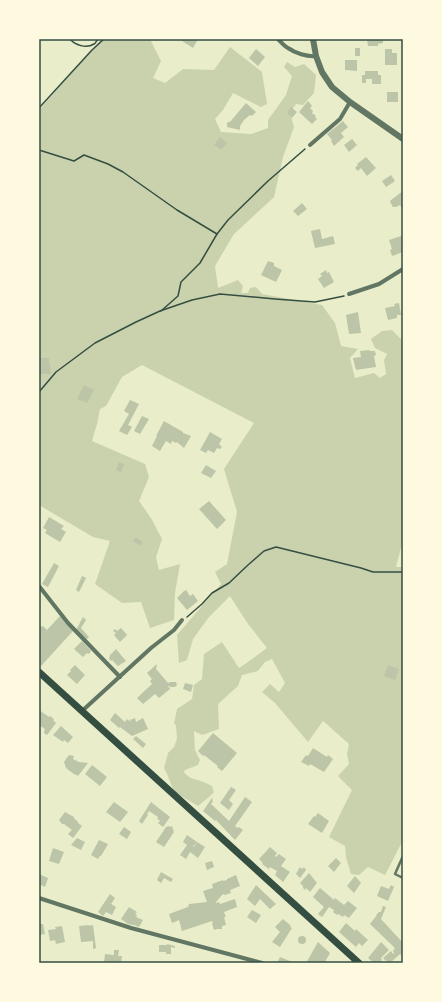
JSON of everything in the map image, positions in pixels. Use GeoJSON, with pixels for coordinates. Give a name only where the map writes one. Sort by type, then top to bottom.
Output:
{"type":"FeatureCollection","features":[{"type":"Feature","properties":{"kind":"main road"},"geometry":{"type":"LineString","coordinates":[[39,672],[359,963]]}},
{"type":"Feature","properties":{"kind":"street"},"geometry":{"type":"LineString","coordinates":[[278,39],[287,48],[302,55],[310,57],[316,56]]}},
{"type":"Feature","properties":{"kind":"street"},"geometry":{"type":"LineString","coordinates":[[313,39],[314,49],[322,72],[332,87],[350,102],[403,140]]}},
{"type":"Feature","properties":{"kind":"street"},"geometry":{"type":"LineString","coordinates":[[310,146],[340,119],[350,102]]}},
{"type":"Feature","properties":{"kind":"street"},"geometry":{"type":"LineString","coordinates":[[350,294],[379,284],[403,269]]}},
{"type":"Feature","properties":{"kind":"street"},"geometry":{"type":"LineString","coordinates":[[39,586],[68,623],[120,677]]}},
{"type":"Feature","properties":{"kind":"street"},"geometry":{"type":"LineString","coordinates":[[82,711],[151,648],[174,630],[182,620]]}},
{"type":"Feature","properties":{"kind":"street"},"geometry":{"type":"LineString","coordinates":[[39,898],[131,928],[262,963]]}},
{"type":"Feature","properties":{"kind":"lane"},"geometry":{"type":"LineString","coordinates":[[403,856],[395,874],[403,878]]}},
{"type":"Feature","properties":{"kind":"path"},"geometry":{"type":"LineString","coordinates":[[70,39],[73,43],[84,47],[94,44],[98,39]]}},
{"type":"Feature","properties":{"kind":"path"},"geometry":{"type":"LineString","coordinates":[[39,108],[104,39]]}},
{"type":"Feature","properties":{"kind":"path"},"geometry":{"type":"LineString","coordinates":[[160,311],[178,296],[181,282],[200,263],[217,234],[228,220],[268,181],[310,146]]}},
{"type":"Feature","properties":{"kind":"path"},"geometry":{"type":"LineString","coordinates":[[39,150],[74,161],[84,155],[108,164],[123,172],[177,210],[217,234]]}},
{"type":"Feature","properties":{"kind":"path"},"geometry":{"type":"LineString","coordinates":[[39,392],[56,372],[95,343],[160,311],[192,300],[220,294],[275,300],[315,302],[350,294]]}},
{"type":"Feature","properties":{"kind":"path"},"geometry":{"type":"LineString","coordinates":[[182,620],[202,604],[212,593],[229,583],[264,552],[276,547],[373,572],[403,572]]}},
{"type":"Feature","properties":{"kind":"green space"},"geometry":{"type":"Polygon","coordinates":[[[101,39],[150,39],[161,61],[153,78],[165,83],[183,69],[214,70],[230,47],[262,72],[267,104],[261,107],[233,93],[223,110],[215,119],[221,132],[251,134],[268,128],[268,120],[286,95],[292,76],[284,67],[287,62],[295,67],[304,64],[316,75],[314,93],[303,105],[296,104],[290,113],[294,127],[283,157],[274,197],[234,234],[215,266],[218,288],[238,280],[243,286],[241,293],[248,293],[250,288],[256,287],[262,294],[322,305],[335,323],[341,346],[358,349],[350,358],[355,378],[374,373],[380,378],[386,374],[384,360],[387,354],[375,348],[371,339],[382,331],[392,330],[403,341],[403,540],[396,567],[403,567],[403,840],[385,875],[368,867],[359,875],[351,874],[346,857],[345,846],[329,837],[352,790],[338,776],[349,764],[347,754],[349,744],[323,721],[308,742],[275,703],[262,692],[270,684],[279,692],[285,683],[272,659],[265,662],[258,671],[242,675],[238,686],[218,704],[219,729],[202,735],[194,731],[195,750],[200,760],[198,765],[185,770],[184,772],[191,778],[212,786],[214,792],[198,806],[176,793],[164,768],[168,753],[174,747],[177,739],[176,725],[174,724],[177,709],[192,699],[194,685],[202,679],[204,654],[222,642],[239,668],[267,648],[248,624],[230,596],[209,617],[193,639],[187,660],[179,663],[177,635],[221,584],[215,572],[227,564],[237,512],[224,469],[254,423],[142,365],[122,377],[106,406],[100,409],[92,441],[145,464],[149,477],[139,501],[151,518],[162,539],[156,557],[159,570],[180,564],[175,593],[174,620],[150,628],[141,602],[122,603],[95,584],[110,541],[93,537],[39,505],[39,109],[101,39]]]}},
{"type":"Feature","properties":{"kind":"building"},"geometry":{"type":"Polygon","coordinates":[[[179,39],[198,39],[193,48],[179,39]]]}},
{"type":"Feature","properties":{"kind":"building"},"geometry":{"type":"Polygon","coordinates":[[[367,39],[383,39],[383,43],[378,44],[378,46],[368,46],[367,39]]]}},
{"type":"Feature","properties":{"kind":"building"},"geometry":{"type":"Polygon","coordinates":[[[355,48],[360,48],[360,56],[355,56],[355,48]]]}},
{"type":"Feature","properties":{"kind":"building"},"geometry":{"type":"Polygon","coordinates":[[[256,49],[265,57],[258,66],[249,58],[256,49]]]}},
{"type":"Feature","properties":{"kind":"building"},"geometry":{"type":"Polygon","coordinates":[[[385,49],[392,49],[392,53],[397,53],[397,65],[385,65],[385,49]]]}},
{"type":"Feature","properties":{"kind":"building"},"geometry":{"type":"Polygon","coordinates":[[[345,60],[357,60],[357,71],[345,70],[345,60]]]}},
{"type":"Feature","properties":{"kind":"building"},"geometry":{"type":"Polygon","coordinates":[[[365,71],[378,71],[378,75],[381,75],[381,84],[372,84],[372,79],[366,79],[366,83],[362,83],[362,75],[365,75],[365,71]]]}},
{"type":"Feature","properties":{"kind":"building"},"geometry":{"type":"Polygon","coordinates":[[[387,92],[398,92],[398,102],[387,102],[387,92]]]}},
{"type":"Feature","properties":{"kind":"building"},"geometry":{"type":"Polygon","coordinates":[[[308,101],[312,106],[310,108],[313,111],[312,113],[317,119],[312,124],[299,112],[308,101]]]}},
{"type":"Feature","properties":{"kind":"building"},"geometry":{"type":"Polygon","coordinates":[[[246,103],[256,112],[244,120],[240,126],[240,130],[227,127],[227,123],[230,122],[246,103]]]}},
{"type":"Feature","properties":{"kind":"building"},"geometry":{"type":"Polygon","coordinates":[[[291,107],[297,112],[292,118],[287,113],[291,107]]]}},
{"type":"Feature","properties":{"kind":"building"},"geometry":{"type":"Polygon","coordinates":[[[343,121],[348,127],[341,133],[344,137],[334,146],[331,141],[332,140],[327,134],[343,121]]]}},
{"type":"Feature","properties":{"kind":"building"},"geometry":{"type":"Polygon","coordinates":[[[220,137],[227,143],[221,150],[214,145],[220,137]]]}},
{"type":"Feature","properties":{"kind":"building"},"geometry":{"type":"Polygon","coordinates":[[[352,139],[357,145],[349,152],[344,145],[352,139]]]}},
{"type":"Feature","properties":{"kind":"building"},"geometry":{"type":"Polygon","coordinates":[[[366,157],[376,168],[367,176],[361,168],[358,171],[355,168],[358,165],[357,164],[366,157]]]}},
{"type":"Feature","properties":{"kind":"building"},"geometry":{"type":"Polygon","coordinates":[[[391,175],[395,181],[386,187],[382,181],[391,175]]]}},
{"type":"Feature","properties":{"kind":"building"},"geometry":{"type":"Polygon","coordinates":[[[403,191],[403,210],[400,205],[393,207],[390,202],[403,191]]]}},
{"type":"Feature","properties":{"kind":"building"},"geometry":{"type":"Polygon","coordinates":[[[302,203],[307,209],[298,216],[293,211],[302,203]]]}},
{"type":"Feature","properties":{"kind":"building"},"geometry":{"type":"Polygon","coordinates":[[[320,229],[322,239],[333,236],[335,244],[315,248],[311,231],[320,229]]]}},
{"type":"Feature","properties":{"kind":"building"},"geometry":{"type":"Polygon","coordinates":[[[401,236],[403,242],[403,252],[392,256],[390,250],[392,249],[389,240],[401,236]]]}},
{"type":"Feature","properties":{"kind":"building"},"geometry":{"type":"Polygon","coordinates":[[[268,261],[274,263],[274,266],[282,270],[276,282],[261,275],[268,261]]]}},
{"type":"Feature","properties":{"kind":"building"},"geometry":{"type":"Polygon","coordinates":[[[326,270],[327,273],[329,272],[334,282],[324,288],[318,279],[322,276],[320,274],[326,270]]]}},
{"type":"Feature","properties":{"kind":"building"},"geometry":{"type":"Polygon","coordinates":[[[399,303],[401,315],[397,315],[397,318],[388,320],[385,308],[395,306],[394,304],[399,303]]]}},
{"type":"Feature","properties":{"kind":"building"},"geometry":{"type":"Polygon","coordinates":[[[358,312],[361,333],[349,334],[346,315],[358,312]]]}},
{"type":"Feature","properties":{"kind":"building"},"geometry":{"type":"Polygon","coordinates":[[[360,351],[375,351],[376,355],[374,356],[376,367],[356,370],[353,358],[361,357],[360,351]]]}},
{"type":"Feature","properties":{"kind":"building"},"geometry":{"type":"Polygon","coordinates":[[[39,358],[49,358],[51,374],[39,374],[39,358]]]}},
{"type":"Feature","properties":{"kind":"building"},"geometry":{"type":"Polygon","coordinates":[[[84,385],[94,390],[87,403],[77,399],[84,385]]]}},
{"type":"Feature","properties":{"kind":"building"},"geometry":{"type":"Polygon","coordinates":[[[130,400],[139,404],[128,425],[132,427],[127,435],[119,431],[129,414],[124,411],[130,400]]]}},
{"type":"Feature","properties":{"kind":"building"},"geometry":{"type":"Polygon","coordinates":[[[142,416],[149,419],[140,434],[134,431],[142,416]]]}},
{"type":"Feature","properties":{"kind":"building"},"geometry":{"type":"Polygon","coordinates":[[[164,421],[183,433],[191,436],[184,448],[177,442],[172,441],[171,444],[166,441],[160,451],[152,446],[164,421]]]}},
{"type":"Feature","properties":{"kind":"building"},"geometry":{"type":"Polygon","coordinates":[[[210,432],[222,439],[219,444],[222,447],[220,449],[217,448],[214,453],[208,450],[206,453],[200,450],[210,432]]]}},
{"type":"Feature","properties":{"kind":"building"},"geometry":{"type":"Polygon","coordinates":[[[119,462],[124,464],[121,472],[116,470],[119,462]]]}},
{"type":"Feature","properties":{"kind":"building"},"geometry":{"type":"Polygon","coordinates":[[[206,465],[216,471],[211,478],[201,473],[206,465]]]}},
{"type":"Feature","properties":{"kind":"building"},"geometry":{"type":"Polygon","coordinates":[[[209,501],[226,520],[217,529],[199,509],[209,501]]]}},
{"type":"Feature","properties":{"kind":"building"},"geometry":{"type":"Polygon","coordinates":[[[49,517],[64,526],[61,529],[66,532],[60,542],[45,533],[47,530],[43,528],[49,517]]]}},
{"type":"Feature","properties":{"kind":"building"},"geometry":{"type":"Polygon","coordinates":[[[136,537],[143,542],[140,546],[133,541],[136,537]]]}},
{"type":"Feature","properties":{"kind":"building"},"geometry":{"type":"Polygon","coordinates":[[[54,563],[59,566],[48,587],[42,584],[54,563]]]}},
{"type":"Feature","properties":{"kind":"building"},"geometry":{"type":"Polygon","coordinates":[[[82,576],[86,578],[79,592],[76,590],[82,576]]]}},
{"type":"Feature","properties":{"kind":"building"},"geometry":{"type":"Polygon","coordinates":[[[186,590],[190,596],[193,594],[198,601],[187,610],[177,598],[186,590]]]}},
{"type":"Feature","properties":{"kind":"building"},"geometry":{"type":"Polygon","coordinates":[[[60,616],[73,631],[41,666],[39,664],[39,627],[43,626],[47,630],[60,616]]]}},
{"type":"Feature","properties":{"kind":"building"},"geometry":{"type":"Polygon","coordinates":[[[83,617],[86,620],[81,628],[89,637],[86,640],[76,630],[83,617]]]}},
{"type":"Feature","properties":{"kind":"building"},"geometry":{"type":"Polygon","coordinates":[[[121,628],[127,635],[120,642],[114,635],[116,633],[113,631],[115,629],[117,631],[121,628]]]}},
{"type":"Feature","properties":{"kind":"building"},"geometry":{"type":"Polygon","coordinates":[[[82,641],[91,651],[83,657],[74,649],[82,641]]]}},
{"type":"Feature","properties":{"kind":"building"},"geometry":{"type":"Polygon","coordinates":[[[116,649],[126,661],[118,666],[109,659],[110,655],[116,649]]]}},
{"type":"Feature","properties":{"kind":"building"},"geometry":{"type":"Polygon","coordinates":[[[157,664],[156,669],[168,683],[176,682],[177,685],[175,687],[168,686],[170,689],[159,698],[155,694],[143,704],[137,698],[152,684],[150,681],[152,679],[147,673],[157,664]]]}},
{"type":"Feature","properties":{"kind":"building"},"geometry":{"type":"Polygon","coordinates":[[[75,665],[85,675],[77,684],[67,675],[75,665]]]}},
{"type":"Feature","properties":{"kind":"building"},"geometry":{"type":"Polygon","coordinates":[[[388,665],[399,669],[395,680],[384,676],[388,665]]]}},
{"type":"Feature","properties":{"kind":"building"},"geometry":{"type":"Polygon","coordinates":[[[185,683],[193,685],[191,692],[183,689],[185,683]]]}},
{"type":"Feature","properties":{"kind":"building"},"geometry":{"type":"Polygon","coordinates":[[[39,710],[54,719],[53,720],[56,723],[47,735],[44,733],[45,729],[39,725],[39,710]]]}},
{"type":"Feature","properties":{"kind":"building"},"geometry":{"type":"Polygon","coordinates":[[[115,713],[125,722],[127,719],[131,722],[130,720],[135,718],[136,722],[143,718],[148,729],[132,736],[110,720],[115,713]]]}},
{"type":"Feature","properties":{"kind":"building"},"geometry":{"type":"Polygon","coordinates":[[[61,726],[73,737],[68,743],[64,740],[63,742],[53,735],[61,726]]]}},
{"type":"Feature","properties":{"kind":"building"},"geometry":{"type":"Polygon","coordinates":[[[213,733],[237,753],[222,771],[217,767],[218,766],[198,751],[213,733]]]}},
{"type":"Feature","properties":{"kind":"building"},"geometry":{"type":"Polygon","coordinates":[[[136,736],[146,744],[143,748],[133,739],[136,736]]]}},
{"type":"Feature","properties":{"kind":"building"},"geometry":{"type":"Polygon","coordinates":[[[313,748],[333,759],[324,772],[310,764],[309,766],[301,762],[306,755],[308,756],[313,748]]]}},
{"type":"Feature","properties":{"kind":"building"},"geometry":{"type":"Polygon","coordinates":[[[69,755],[74,756],[73,759],[79,762],[88,763],[78,776],[66,768],[64,762],[69,755]]]}},
{"type":"Feature","properties":{"kind":"building"},"geometry":{"type":"Polygon","coordinates":[[[92,765],[107,777],[100,786],[85,774],[92,765]]]}},
{"type":"Feature","properties":{"kind":"building"},"geometry":{"type":"Polygon","coordinates":[[[231,787],[236,790],[229,800],[233,804],[229,810],[220,803],[231,787]]]}},
{"type":"Feature","properties":{"kind":"building"},"geometry":{"type":"Polygon","coordinates":[[[245,797],[252,802],[235,826],[243,830],[235,840],[216,820],[215,821],[203,811],[212,798],[213,801],[211,804],[229,821],[245,797]]]}},
{"type":"Feature","properties":{"kind":"building"},"geometry":{"type":"Polygon","coordinates":[[[114,802],[128,812],[120,822],[106,812],[114,802]]]}},
{"type":"Feature","properties":{"kind":"building"},"geometry":{"type":"Polygon","coordinates":[[[151,802],[170,817],[163,827],[158,823],[160,821],[157,818],[158,817],[149,811],[142,824],[139,821],[151,802]]]}},
{"type":"Feature","properties":{"kind":"building"},"geometry":{"type":"Polygon","coordinates":[[[65,812],[74,817],[82,826],[73,838],[68,834],[72,830],[62,824],[59,820],[65,812]]]}},
{"type":"Feature","properties":{"kind":"building"},"geometry":{"type":"Polygon","coordinates":[[[318,813],[329,821],[322,833],[308,824],[318,813]]]}},
{"type":"Feature","properties":{"kind":"building"},"geometry":{"type":"Polygon","coordinates":[[[168,826],[173,827],[174,832],[164,847],[156,842],[168,826]]]}},
{"type":"Feature","properties":{"kind":"building"},"geometry":{"type":"Polygon","coordinates":[[[124,827],[131,832],[127,839],[119,834],[124,827]]]}},
{"type":"Feature","properties":{"kind":"building"},"geometry":{"type":"Polygon","coordinates":[[[187,835],[205,847],[198,858],[190,852],[186,859],[180,855],[187,845],[183,842],[187,835]]]}},
{"type":"Feature","properties":{"kind":"building"},"geometry":{"type":"Polygon","coordinates":[[[77,838],[85,842],[81,850],[71,845],[77,838]]]}},
{"type":"Feature","properties":{"kind":"building"},"geometry":{"type":"Polygon","coordinates":[[[99,840],[108,844],[98,859],[91,855],[99,840]]]}},
{"type":"Feature","properties":{"kind":"building"},"geometry":{"type":"Polygon","coordinates":[[[270,847],[277,853],[275,856],[276,857],[279,854],[286,859],[281,866],[290,872],[283,882],[275,875],[277,871],[270,867],[269,869],[262,864],[263,863],[259,859],[270,847]]]}},
{"type":"Feature","properties":{"kind":"building"},"geometry":{"type":"Polygon","coordinates":[[[53,848],[64,852],[59,864],[49,861],[53,848]]]}},
{"type":"Feature","properties":{"kind":"building"},"geometry":{"type":"Polygon","coordinates":[[[336,858],[341,863],[334,872],[328,866],[336,858]]]}},
{"type":"Feature","properties":{"kind":"building"},"geometry":{"type":"Polygon","coordinates":[[[212,861],[214,867],[207,870],[205,863],[212,861]]]}},
{"type":"Feature","properties":{"kind":"building"},"geometry":{"type":"Polygon","coordinates":[[[300,867],[302,869],[304,867],[306,870],[300,878],[296,874],[300,867]]]}},
{"type":"Feature","properties":{"kind":"building"},"geometry":{"type":"Polygon","coordinates":[[[161,872],[173,879],[171,882],[164,878],[161,883],[157,880],[161,872]]]}},
{"type":"Feature","properties":{"kind":"building"},"geometry":{"type":"Polygon","coordinates":[[[309,873],[317,883],[310,892],[306,888],[305,890],[300,883],[309,873]]]}},
{"type":"Feature","properties":{"kind":"building"},"geometry":{"type":"Polygon","coordinates":[[[39,874],[48,878],[45,887],[39,884],[39,874]]]}},
{"type":"Feature","properties":{"kind":"building"},"geometry":{"type":"Polygon","coordinates":[[[236,875],[240,886],[230,890],[231,893],[225,895],[223,894],[216,902],[219,902],[220,904],[235,899],[237,907],[224,912],[226,917],[224,917],[226,925],[222,926],[222,929],[214,930],[212,921],[182,931],[179,920],[172,923],[169,914],[188,907],[189,904],[207,902],[203,891],[213,888],[212,884],[227,880],[236,875]]]}},
{"type":"Feature","properties":{"kind":"building"},"geometry":{"type":"Polygon","coordinates":[[[355,876],[361,883],[354,893],[347,886],[355,876]]]}},
{"type":"Feature","properties":{"kind":"building"},"geometry":{"type":"Polygon","coordinates":[[[256,885],[276,904],[270,909],[260,899],[255,906],[247,899],[256,885]]]}},
{"type":"Feature","properties":{"kind":"building"},"geometry":{"type":"Polygon","coordinates":[[[391,885],[394,887],[388,901],[377,896],[381,886],[389,889],[391,885]]]}},
{"type":"Feature","properties":{"kind":"building"},"geometry":{"type":"Polygon","coordinates":[[[320,888],[334,900],[335,898],[344,905],[348,901],[357,908],[349,918],[344,915],[343,917],[338,914],[337,915],[333,912],[334,910],[329,907],[322,917],[318,914],[324,907],[313,897],[320,888]]]}},
{"type":"Feature","properties":{"kind":"building"},"geometry":{"type":"Polygon","coordinates":[[[110,894],[115,898],[111,904],[116,907],[112,915],[106,912],[103,916],[98,912],[110,894]]]}},
{"type":"Feature","properties":{"kind":"building"},"geometry":{"type":"Polygon","coordinates":[[[383,906],[386,907],[381,919],[403,943],[403,957],[400,954],[391,962],[392,963],[389,963],[383,958],[391,951],[393,954],[395,948],[370,924],[376,915],[381,912],[383,906]]]}},
{"type":"Feature","properties":{"kind":"building"},"geometry":{"type":"Polygon","coordinates":[[[129,907],[137,912],[135,914],[137,915],[136,917],[143,920],[139,927],[128,924],[121,919],[129,907]]]}},
{"type":"Feature","properties":{"kind":"building"},"geometry":{"type":"Polygon","coordinates":[[[252,910],[261,915],[256,923],[247,917],[252,910]]]}},
{"type":"Feature","properties":{"kind":"building"},"geometry":{"type":"Polygon","coordinates":[[[283,919],[292,928],[280,947],[272,942],[280,932],[275,927],[283,919]]]}},
{"type":"Feature","properties":{"kind":"building"},"geometry":{"type":"Polygon","coordinates":[[[346,923],[355,931],[356,929],[368,940],[362,946],[359,943],[356,947],[339,932],[346,923]]]}},
{"type":"Feature","properties":{"kind":"building"},"geometry":{"type":"Polygon","coordinates":[[[39,924],[43,924],[45,934],[39,935],[39,924]]]}},
{"type":"Feature","properties":{"kind":"building"},"geometry":{"type":"Polygon","coordinates":[[[93,925],[96,948],[93,949],[93,941],[81,942],[79,926],[93,925]]]}},
{"type":"Feature","properties":{"kind":"building"},"geometry":{"type":"Polygon","coordinates":[[[62,926],[65,942],[56,944],[55,940],[50,941],[48,930],[56,929],[55,927],[62,926]]]}},
{"type":"Feature","properties":{"kind":"building"},"geometry":{"type":"Polygon","coordinates":[[[302,936],[305,937],[305,943],[302,944],[299,943],[298,940],[299,937],[302,936]]]}},
{"type":"Feature","properties":{"kind":"building"},"geometry":{"type":"Polygon","coordinates":[[[318,942],[330,953],[325,963],[306,963],[318,942]]]}},
{"type":"Feature","properties":{"kind":"building"},"geometry":{"type":"Polygon","coordinates":[[[381,942],[389,950],[381,958],[382,960],[379,963],[374,963],[368,958],[381,942]]]}},
{"type":"Feature","properties":{"kind":"building"},"geometry":{"type":"Polygon","coordinates":[[[167,944],[175,946],[175,948],[171,947],[171,954],[159,952],[159,945],[167,944]]]}},
{"type":"Feature","properties":{"kind":"building"},"geometry":{"type":"Polygon","coordinates":[[[114,950],[119,950],[118,956],[122,956],[121,963],[104,963],[105,954],[114,955],[114,950]]]}},
{"type":"Feature","properties":{"kind":"building"},"geometry":{"type":"Polygon","coordinates":[[[280,957],[295,963],[277,963],[280,957]]]}}]}
